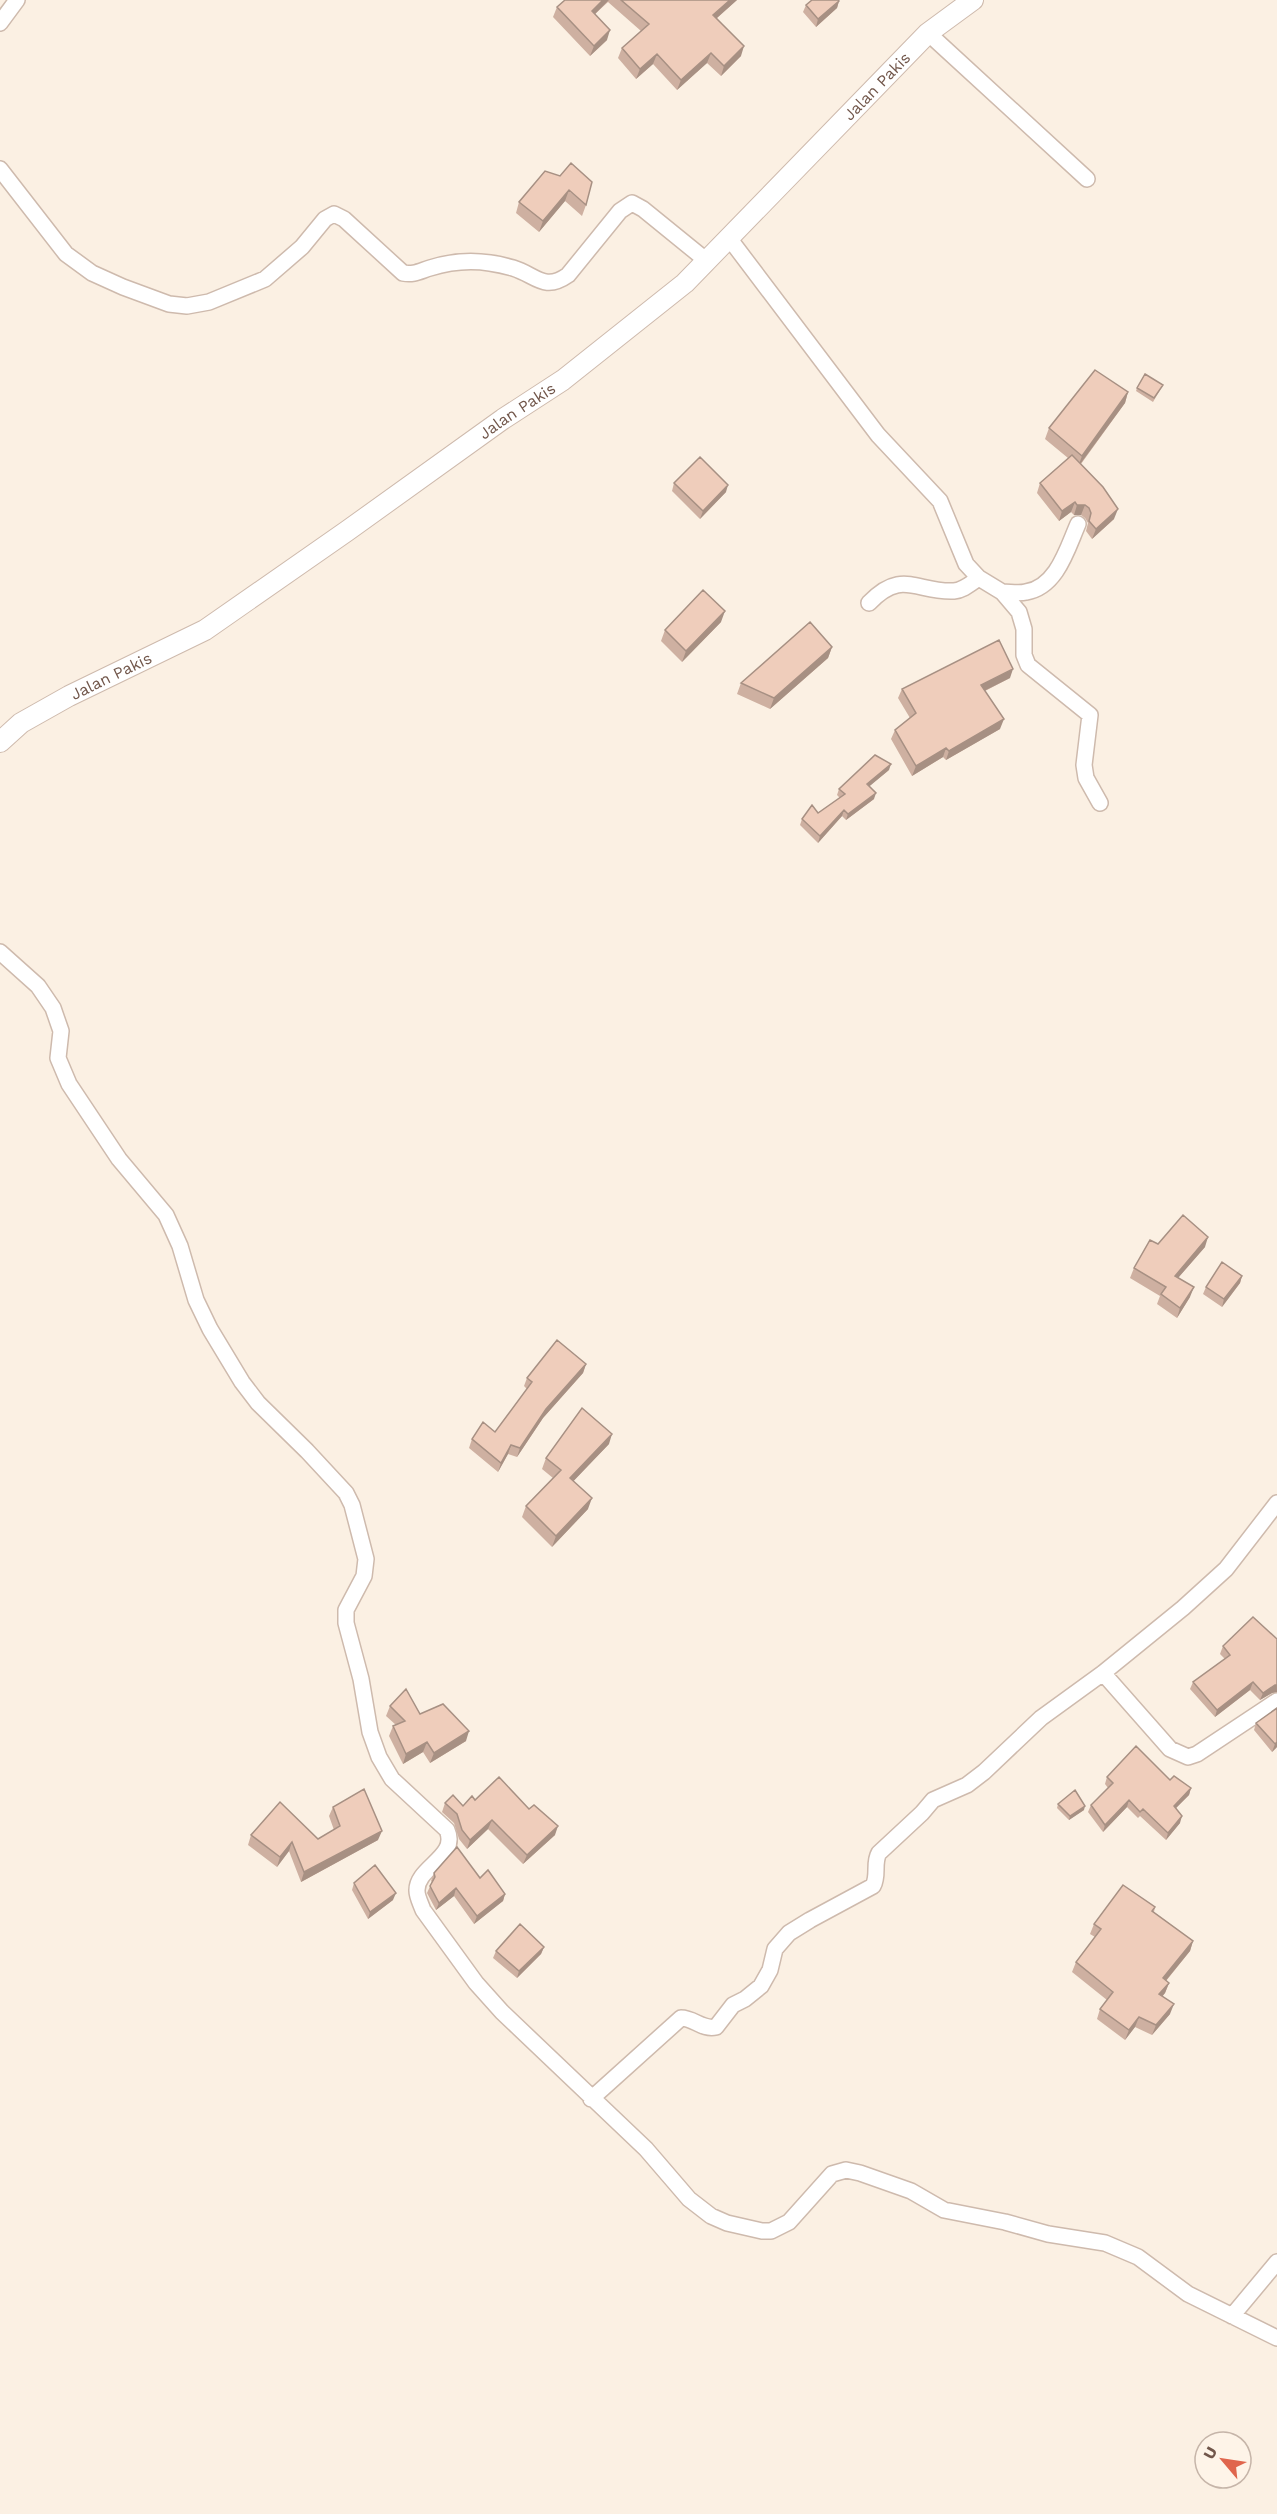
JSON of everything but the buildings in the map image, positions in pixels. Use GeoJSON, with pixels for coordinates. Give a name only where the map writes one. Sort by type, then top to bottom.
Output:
{"type":"FeatureCollection","features":[{"type":"Feature","properties":{"kind":"street"},"geometry":{"type":"LineString","coordinates":[[0,23],[17,0]]}},
{"type":"Feature","properties":{"kind":"street","name":"Jalan Pakis"},"geometry":{"type":"LineString","coordinates":[[0,742],[21,723],[69,696],[205,630],[503,418],[563,380],[685,283],[928,33],[973,0]]}},
{"type":"Feature","properties":{"kind":"street"},"geometry":{"type":"LineString","coordinates":[[928,33],[1087,179]]}},
{"type":"Feature","properties":{"kind":"street"},"geometry":{"type":"LineString","coordinates":[[0,169],[66,254],[92,273],[170,304],[187,306],[209,302],[265,279],[302,247],[325,219],[334,214],[344,219],[403,273],[419,273],[428,268],[462,262],[488,263],[514,268],[539,281],[558,282],[568,275],[620,211],[632,203],[643,209],[706,261]]}},
{"type":"Feature","properties":{"kind":"street"},"geometry":{"type":"LineString","coordinates":[[729,238],[878,435],[940,501],[966,564],[979,578],[1002,592],[1018,612],[1023,629],[1024,655],[1028,665],[1090,715],[1084,765],[1086,778],[1100,803]]}},
{"type":"Feature","properties":{"kind":"street"},"geometry":{"type":"LineString","coordinates":[[1002,592],[1026,592],[1050,579],[1061,562],[1078,524]]}},
{"type":"Feature","properties":{"kind":"street"},"geometry":{"type":"LineString","coordinates":[[869,603],[888,587],[915,585],[953,591],[962,589],[979,578]]}},
{"type":"Feature","properties":{"kind":"street"},"geometry":{"type":"LineString","coordinates":[[0,952],[38,986],[53,1008],[61,1031],[58,1058],[69,1084],[119,1159],[166,1215],[180,1246],[196,1300],[210,1329],[242,1382],[258,1403],[308,1451],[338,1484],[352,1505],[366,1558],[364,1576],[346,1610],[346,1623],[360,1678],[369,1732],[379,1757],[392,1779],[447,1830],[450,1839],[447,1849],[419,1882],[416,1890],[423,1910],[476,1983],[502,2012],[646,2149],[689,2199],[711,2216],[727,2223],[762,2231],[780,2228],[789,2222],[832,2174],[838,2171],[860,2173],[911,2192],[944,2210],[1005,2222],[1048,2234],[1105,2242],[1138,2257],[1188,2294],[1277,2338]]}},
{"type":"Feature","properties":{"kind":"street"},"geometry":{"type":"LineString","coordinates":[[591,2099],[681,2018],[685,2017],[706,2028],[718,2025],[733,2004],[745,1999],[761,1986],[770,1970],[776,1949],[789,1934],[873,1886],[877,1878],[876,1857],[933,1800],[967,1785],[984,1772],[1041,1718],[1103,1673],[1183,1608],[1226,1569],[1277,1503]]}},
{"type":"Feature","properties":{"kind":"street"},"geometry":{"type":"LineString","coordinates":[[1103,1673],[1170,1749],[1188,1757],[1197,1754],[1277,1701]]}},
{"type":"Feature","properties":{"kind":"street"},"geometry":{"type":"LineString","coordinates":[[1232,2316],[1277,2262]]}}]}
